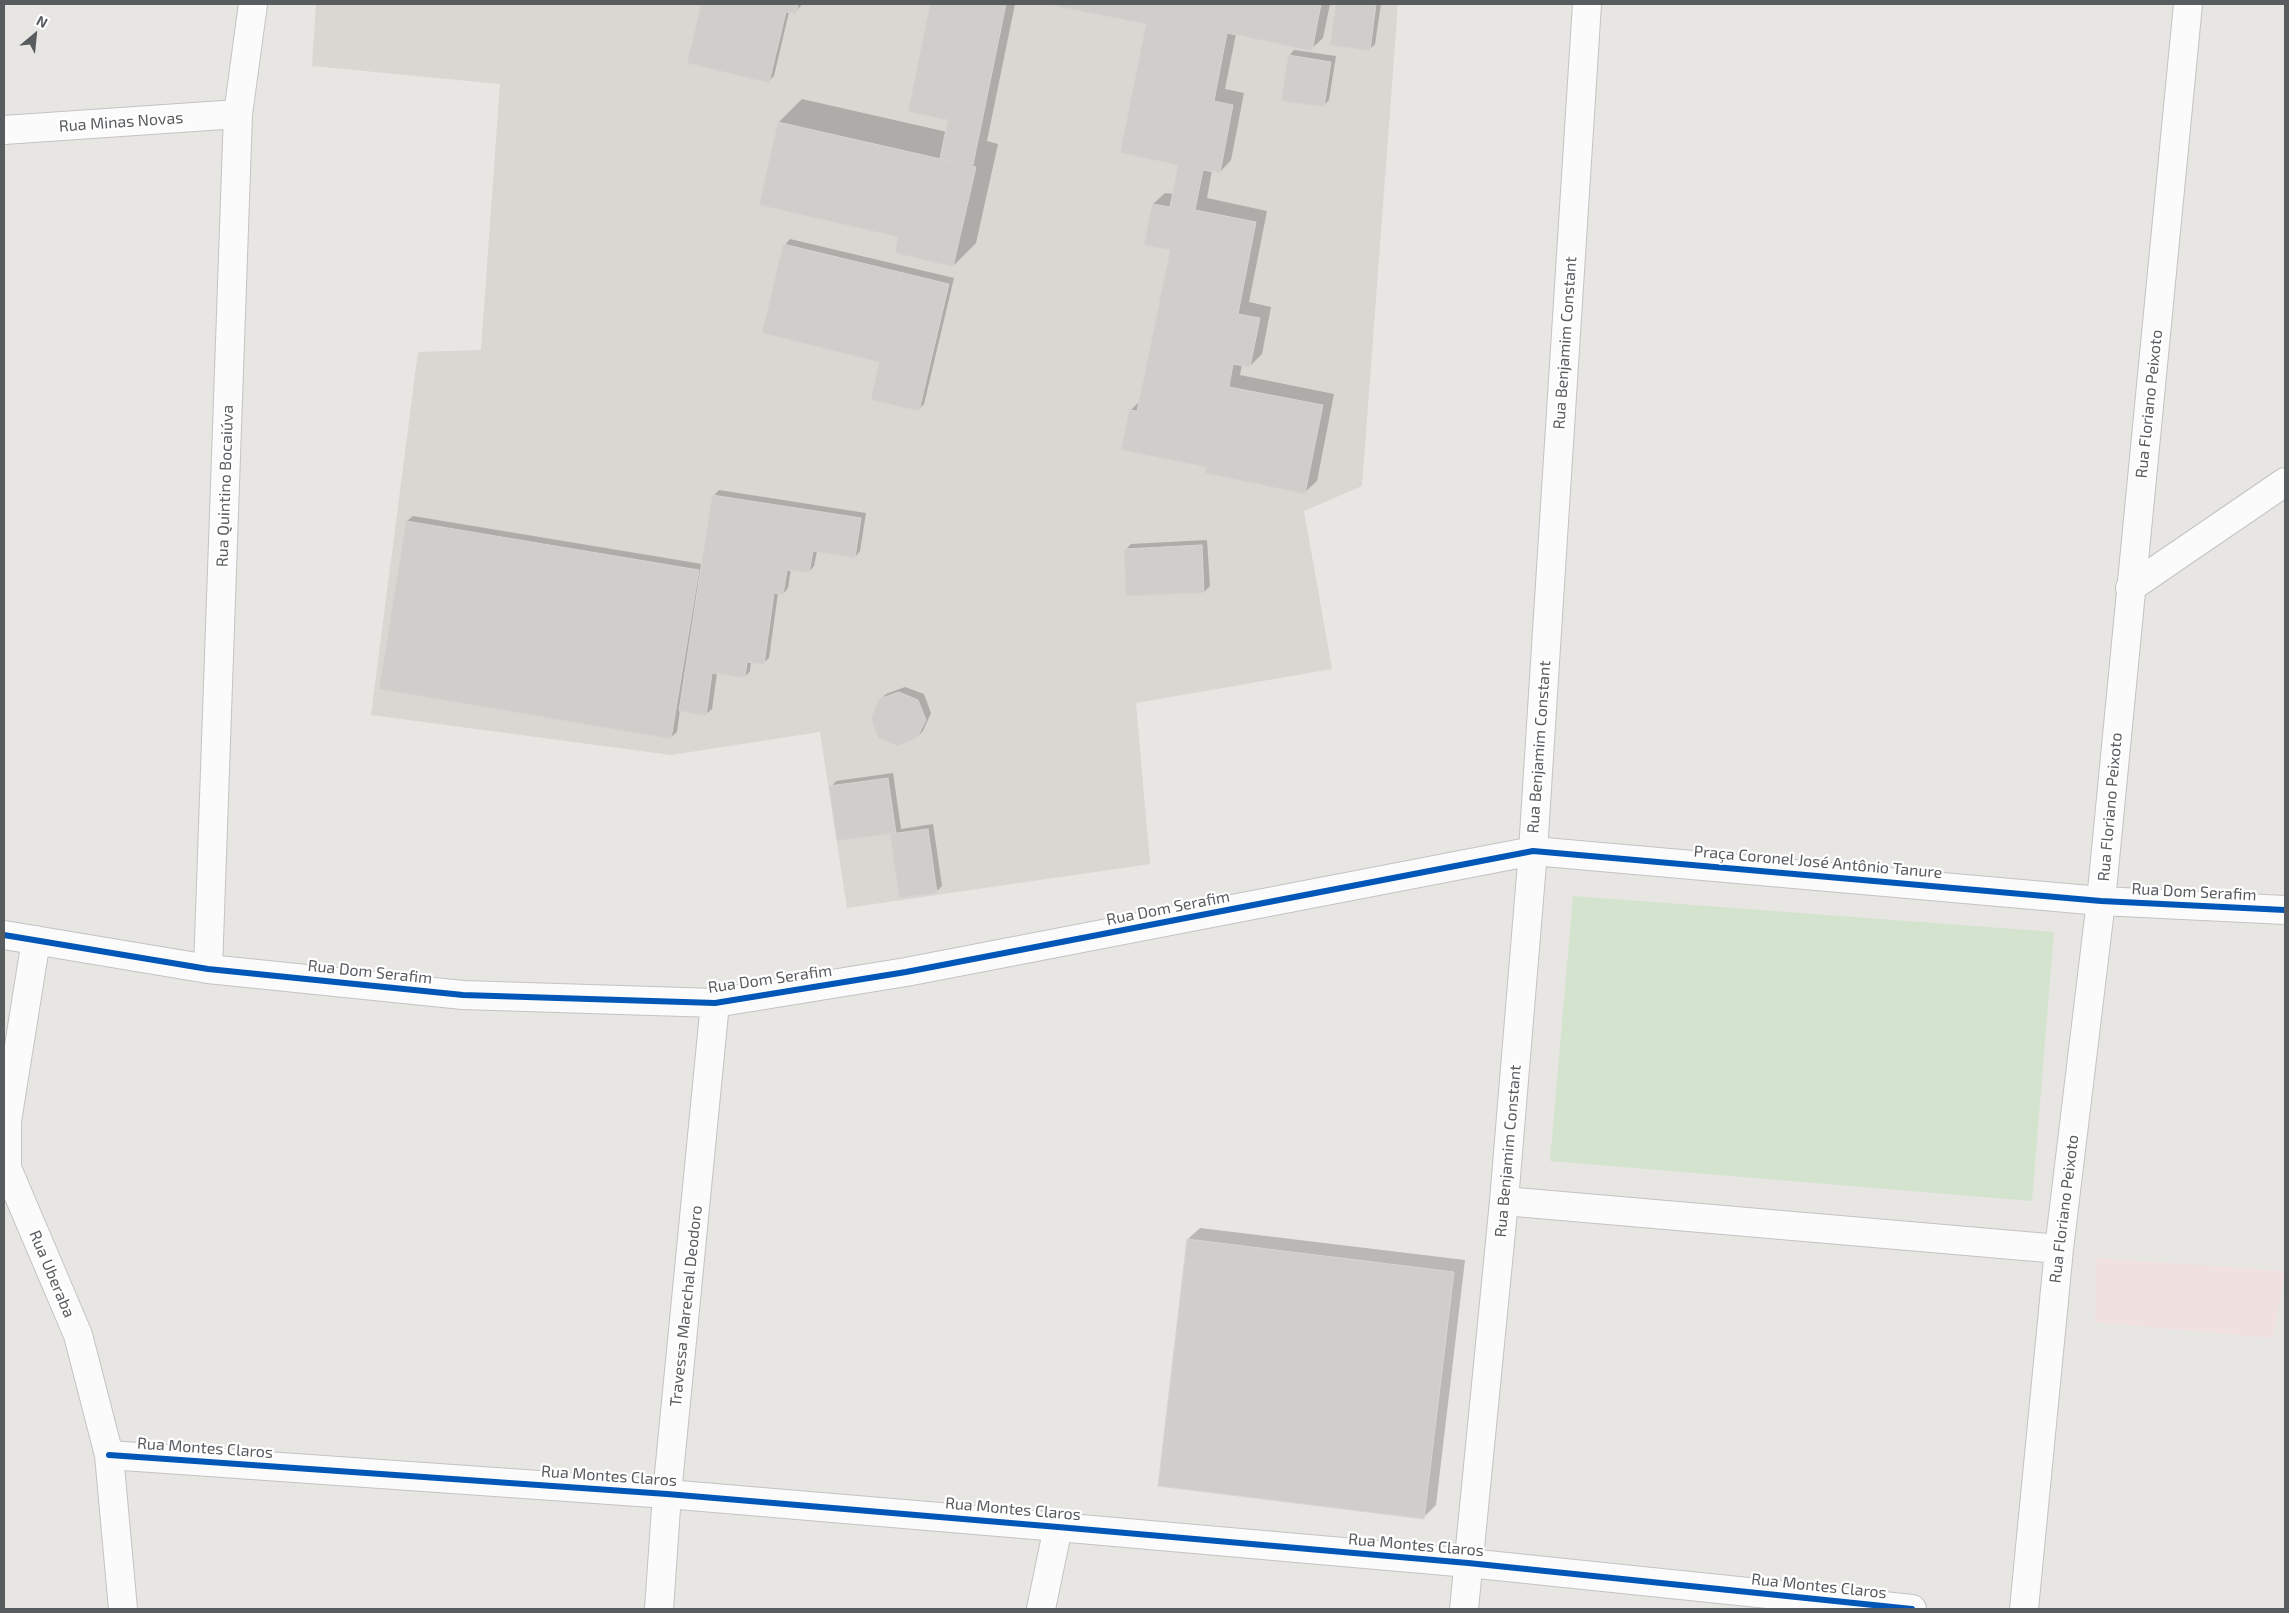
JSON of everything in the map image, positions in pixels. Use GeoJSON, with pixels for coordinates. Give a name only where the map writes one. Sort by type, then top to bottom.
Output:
{"type":"FeatureCollection","features":[{"type":"Feature","properties":{"kind":"street","name":"Rua Quintino Bocaiúva"},"geometry":{"type":"LineString","coordinates":[[208,969],[238,114],[252,4]]}},
{"type":"Feature","properties":{"kind":"street","name":"Rua Benjamim Constant"},"geometry":{"type":"LineString","coordinates":[[1464,1609],[1504,1202],[1532,851],[1587,4]]}},
{"type":"Feature","properties":{"kind":"street","name":"Rua Floriano Peixoto"},"geometry":{"type":"LineString","coordinates":[[2024,1609],[2059,1249],[2101,901],[2188,4]]}},
{"type":"Feature","properties":{"kind":"street","name":"Rua Minas Novas"},"geometry":{"type":"LineString","coordinates":[[4,130],[238,114]]}},
{"type":"Feature","properties":{"kind":"street"},"geometry":{"type":"LineString","coordinates":[[2130,588],[2285,482]]}},
{"type":"Feature","properties":{"kind":"street","name":"Praça Coronel José Antônio Tanure"},"geometry":{"type":"LineString","coordinates":[[1532,851],[2101,901]]}},
{"type":"Feature","properties":{"kind":"street","name":"Rua Dom Serafim"},"geometry":{"type":"LineString","coordinates":[[4,935],[208,969],[463,995],[715,1003],[906,972],[1532,851]]}},
{"type":"Feature","properties":{"kind":"street","name":"Rua Dom Serafim"},"geometry":{"type":"LineString","coordinates":[[2101,901],[2285,910]]}},
{"type":"Feature","properties":{"kind":"street","name":"Rua Uberaba"},"geometry":{"type":"LineString","coordinates":[[36,940],[7,1120],[7,1168],[78,1335],[109,1455],[123,1609]]}},
{"type":"Feature","properties":{"kind":"street","name":"Travessa Marechal Deodoro"},"geometry":{"type":"LineString","coordinates":[[659,1609],[667,1494],[715,1003]]}},
{"type":"Feature","properties":{"kind":"street"},"geometry":{"type":"LineString","coordinates":[[1504,1202],[2059,1249]]}},
{"type":"Feature","properties":{"kind":"street","name":"Rua Montes Claros"},"geometry":{"type":"LineString","coordinates":[[109,1455],[667,1494],[1058,1527],[1468,1563],[1912,1609]]}},
{"type":"Feature","properties":{"kind":"street"},"geometry":{"type":"LineString","coordinates":[[1041,1609],[1058,1527]]}},
{"type":"Feature","properties":{"kind":"shaded area"},"geometry":{"type":"Polygon","coordinates":[[[316,4],[1398,4],[1362,486],[1304,511],[1332,669],[1136,703],[1150,864],[847,908],[820,732],[671,755],[371,715],[418,352],[481,350],[500,84],[312,66],[316,4]]]}},
{"type":"Feature","properties":{"kind":"shaded area"},"geometry":{"type":"Polygon","coordinates":[[[2097,1258],[2285,1271],[2273,1338],[2095,1322],[2097,1258]]]}},
{"type":"Feature","properties":{"kind":"green space"},"geometry":{"type":"Polygon","coordinates":[[[1573,896],[2054,932],[2032,1201],[1550,1161],[1573,896]]]}},
{"type":"Feature","properties":{"kind":"building"},"geometry":{"type":"Polygon","coordinates":[[[701,4],[798,4],[796,14],[786,12],[769,83],[687,63],[701,4]]]}},
{"type":"Feature","properties":{"kind":"building"},"geometry":{"type":"Polygon","coordinates":[[[930,4],[1006,4],[973,165],[940,158],[948,120],[908,112],[930,4]]]}},
{"type":"Feature","properties":{"kind":"building"},"geometry":{"type":"Polygon","coordinates":[[[1045,4],[1321,4],[1312,51],[1227,33],[1214,101],[1233,105],[1220,173],[1203,170],[1195,210],[1256,222],[1238,314],[1260,318],[1250,367],[1233,364],[1229,387],[1323,405],[1305,494],[1205,473],[1206,467],[1121,450],[1129,410],[1137,411],[1170,250],[1144,245],[1152,204],[1170,207],[1178,165],[1120,153],[1146,24],[1045,4]]]}},
{"type":"Feature","properties":{"kind":"building"},"geometry":{"type":"Polygon","coordinates":[[[1336,4],[1376,4],[1370,51],[1330,45],[1336,4]]]}},
{"type":"Feature","properties":{"kind":"building"},"geometry":{"type":"Polygon","coordinates":[[[1288,55],[1331,62],[1324,107],[1281,101],[1288,55]]]}},
{"type":"Feature","properties":{"kind":"building"},"geometry":{"type":"Polygon","coordinates":[[[778,122],[976,167],[953,267],[895,253],[898,237],[759,205],[778,122]]]}},
{"type":"Feature","properties":{"kind":"building"},"geometry":{"type":"Polygon","coordinates":[[[783,244],[949,284],[919,411],[871,400],[879,362],[762,333],[783,244]]]}},
{"type":"Feature","properties":{"kind":"building"},"geometry":{"type":"Polygon","coordinates":[[[712,495],[861,518],[855,558],[813,551],[809,573],[787,570],[783,595],[774,593],[764,665],[747,662],[745,678],[712,673],[706,716],[679,711],[712,495]]]}},
{"type":"Feature","properties":{"kind":"building"},"geometry":{"type":"Polygon","coordinates":[[[406,521],[699,570],[671,739],[379,689],[406,521]]]}},
{"type":"Feature","properties":{"kind":"building"},"geometry":{"type":"Polygon","coordinates":[[[1202,545],[1204,593],[1126,596],[1124,549],[1202,545]]]}},
{"type":"Feature","properties":{"kind":"building"},"geometry":{"type":"Polygon","coordinates":[[[899,692],[918,700],[926,720],[917,738],[898,746],[878,738],[871,718],[879,699],[899,692]]]}},
{"type":"Feature","properties":{"kind":"building"},"geometry":{"type":"Polygon","coordinates":[[[888,778],[896,833],[837,841],[829,786],[888,778]]]}},
{"type":"Feature","properties":{"kind":"building"},"geometry":{"type":"Polygon","coordinates":[[[928,829],[937,893],[899,898],[890,834],[928,829]]]}},
{"type":"Feature","properties":{"kind":"building"},"geometry":{"type":"Polygon","coordinates":[[[1187,1239],[1454,1272],[1424,1519],[1158,1486],[1187,1239]]]}},
{"type":"Feature","properties":{"kind":"cycle path"},"geometry":{"type":"LineString","coordinates":[[4,935],[208,969],[463,995],[715,1003],[906,972],[1533,851],[2101,901],[2285,910]]}},
{"type":"Feature","properties":{"kind":"cycle path"},"geometry":{"type":"LineString","coordinates":[[109,1455],[667,1494],[1058,1527],[1468,1563],[1912,1609]]}}]}
